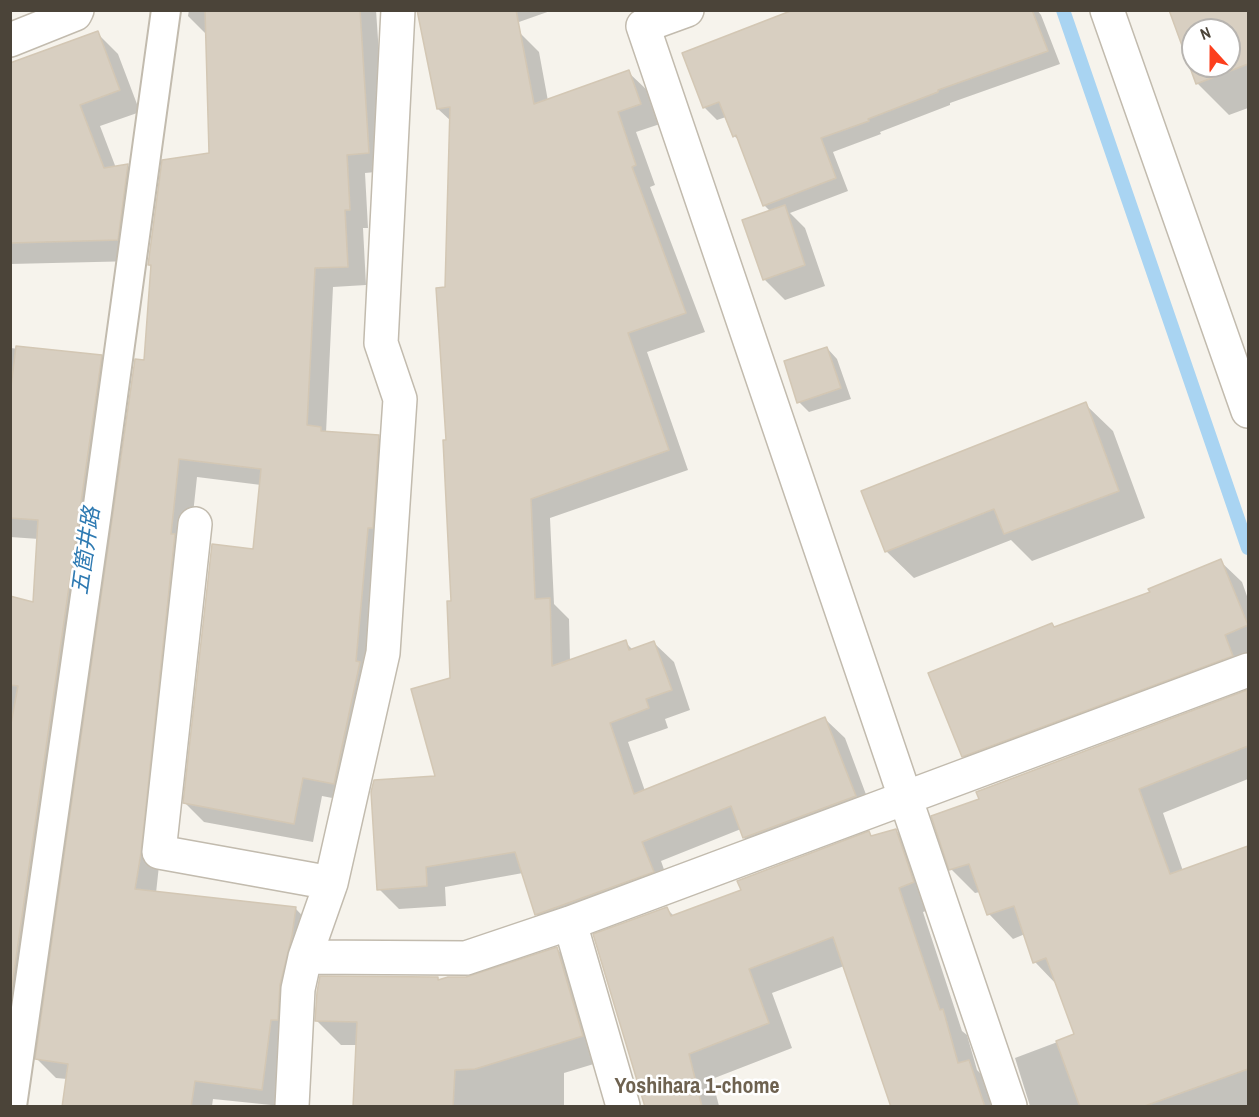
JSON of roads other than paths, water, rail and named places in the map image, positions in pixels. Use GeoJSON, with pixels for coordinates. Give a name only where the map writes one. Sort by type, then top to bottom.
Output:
{"type":"FeatureCollection","features":[{"type":"Feature","properties":{"kind":"street"},"geometry":{"type":"LineString","coordinates":[[10,40],[75,14],[77,10]]}},
{"type":"Feature","properties":{"kind":"street"},"geometry":{"type":"LineString","coordinates":[[12,1107],[166,10]]}},
{"type":"Feature","properties":{"kind":"street"},"geometry":{"type":"LineString","coordinates":[[292,1107],[298,989],[305,957],[331,883],[383,653],[400,399],[381,343],[398,10]]}},
{"type":"Feature","properties":{"kind":"street"},"geometry":{"type":"LineString","coordinates":[[687,10],[643,26],[1010,1107]]}},
{"type":"Feature","properties":{"kind":"street"},"geometry":{"type":"LineString","coordinates":[[1107,10],[1248,411]]}},
{"type":"Feature","properties":{"kind":"street"},"geometry":{"type":"LineString","coordinates":[[195,524],[159,852],[331,883]]}},
{"type":"Feature","properties":{"kind":"street"},"geometry":{"type":"LineString","coordinates":[[305,957],[466,958],[570,923],[905,800],[1248,670]]}},
{"type":"Feature","properties":{"kind":"street"},"geometry":{"type":"LineString","coordinates":[[570,923],[623,1107]]}},
{"type":"Feature","properties":{"kind":"waterway"},"geometry":{"type":"LineString","coordinates":[[1063,10],[1248,548]]}},
{"type":"Feature","properties":{"kind":"district","name":"Yoshihara 1-chome"},"geometry":{"type":"Point","coordinates":[697,1087]}},
{"type":"Feature","properties":{"kind":"water label","name":"五箇井路"},"geometry":{"type":"Point","coordinates":[87,551]}}]}
